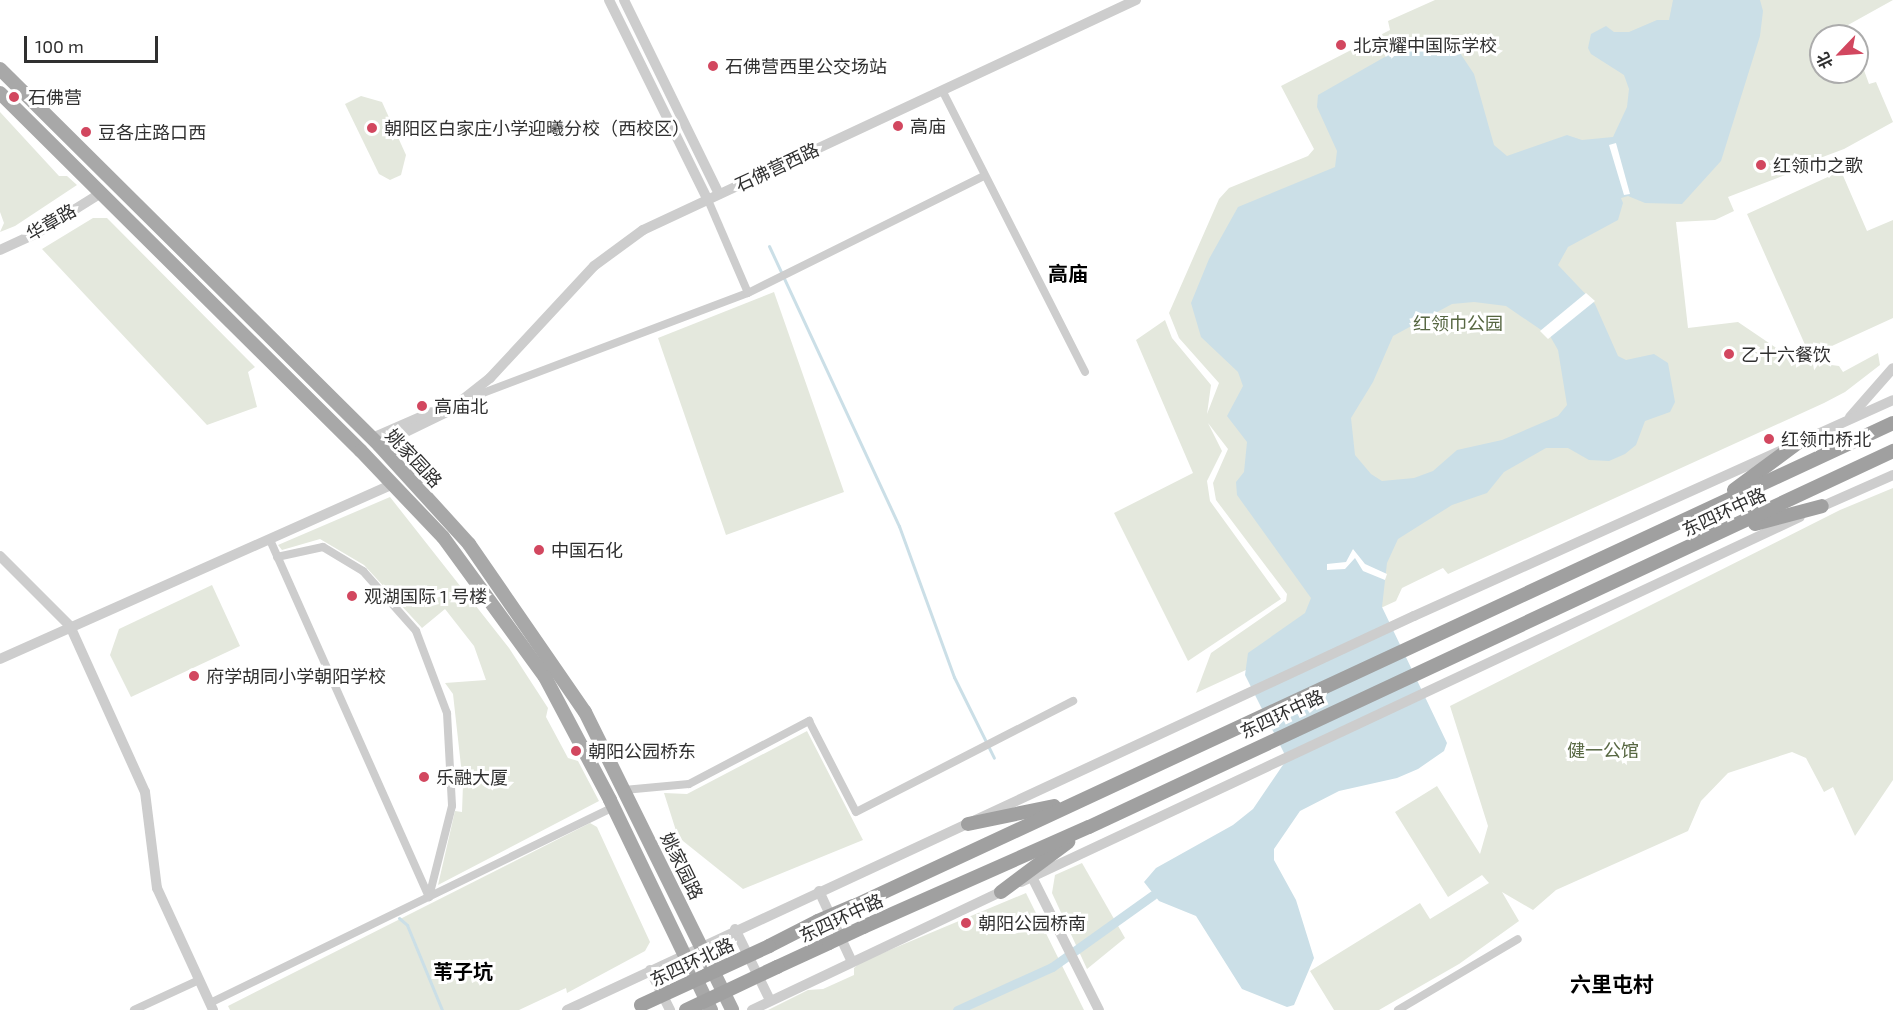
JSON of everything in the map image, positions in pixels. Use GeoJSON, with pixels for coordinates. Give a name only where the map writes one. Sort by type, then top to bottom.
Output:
{"type":"FeatureCollection","features":[{"type":"Feature","properties":{"kind":"highway","name":"东四环中路"},"geometry":{"type":"LineString","coordinates":[[769,946],[818,921],[1893,423]]}},
{"type":"Feature","properties":{"kind":"highway"},"geometry":{"type":"LineString","coordinates":[[1711,507],[1803,439]]}},
{"type":"Feature","properties":{"kind":"highway","name":"东四环中路"},"geometry":{"type":"LineString","coordinates":[[686,1010],[1724,532],[1893,451]]}},
{"type":"Feature","properties":{"kind":"highway"},"geometry":{"type":"LineString","coordinates":[[1724,532],[1821,506]]}},
{"type":"Feature","properties":{"kind":"highway"},"geometry":{"type":"LineString","coordinates":[[968,824],[1077,801]]}},
{"type":"Feature","properties":{"kind":"highway"},"geometry":{"type":"LineString","coordinates":[[1001,892],[1089,826]]}},
{"type":"Feature","properties":{"kind":"highway","name":"东四环北路"},"geometry":{"type":"LineString","coordinates":[[636,1008],[769,946]]}},
{"type":"Feature","properties":{"kind":"main road","name":"姚家园路"},"geometry":{"type":"LineString","coordinates":[[0,69],[376,442],[469,544],[520,614],[585,711],[732,1010]]}},
{"type":"Feature","properties":{"kind":"main road","name":"姚家园路"},"geometry":{"type":"LineString","coordinates":[[0,93],[393,484],[443,537],[545,677],[614,807],[711,1010]]}},
{"type":"Feature","properties":{"kind":"street"},"geometry":{"type":"LineString","coordinates":[[609,0],[708,200],[748,293]]}},
{"type":"Feature","properties":{"kind":"street"},"geometry":{"type":"LineString","coordinates":[[624,0],[719,194]]}},
{"type":"Feature","properties":{"kind":"street","name":"石佛营西路"},"geometry":{"type":"LineString","coordinates":[[376,442],[447,412],[464,400],[490,378],[594,266],[643,230],[1136,0]]}},
{"type":"Feature","properties":{"kind":"street"},"geometry":{"type":"LineString","coordinates":[[942,90],[1085,372]]}},
{"type":"Feature","properties":{"kind":"street"},"geometry":{"type":"LineString","coordinates":[[464,400],[748,293],[984,176]]}},
{"type":"Feature","properties":{"kind":"street","name":"华章路"},"geometry":{"type":"LineString","coordinates":[[0,250],[37,233],[101,193]]}},
{"type":"Feature","properties":{"kind":"street"},"geometry":{"type":"LineString","coordinates":[[1848,421],[1893,368]]}},
{"type":"Feature","properties":{"kind":"street","name":"东四环中路"},"geometry":{"type":"LineString","coordinates":[[702,946],[1414,616],[1893,400]]}},
{"type":"Feature","properties":{"kind":"street","name":"东四环中路"},"geometry":{"type":"LineString","coordinates":[[1032,877],[1821,506],[1893,475]]}},
{"type":"Feature","properties":{"kind":"street"},"geometry":{"type":"LineString","coordinates":[[1878,482],[1893,480]]}},
{"type":"Feature","properties":{"kind":"street"},"geometry":{"type":"LineString","coordinates":[[0,659],[393,484]]}},
{"type":"Feature","properties":{"kind":"street"},"geometry":{"type":"LineString","coordinates":[[270,540],[429,897]]}},
{"type":"Feature","properties":{"kind":"street"},"geometry":{"type":"LineString","coordinates":[[278,557],[323,547],[363,571],[416,631],[447,713],[452,806],[429,897]]}},
{"type":"Feature","properties":{"kind":"street"},"geometry":{"type":"LineString","coordinates":[[0,556],[70,626],[145,792],[156,888],[212,1007],[429,897],[614,807]]}},
{"type":"Feature","properties":{"kind":"street"},"geometry":{"type":"LineString","coordinates":[[624,790],[689,784],[809,721],[856,812],[1073,701]]}},
{"type":"Feature","properties":{"kind":"street"},"geometry":{"type":"LineString","coordinates":[[752,1010],[851,960],[1032,877],[1098,1010]]}},
{"type":"Feature","properties":{"kind":"street"},"geometry":{"type":"LineString","coordinates":[[819,891],[851,960]]}},
{"type":"Feature","properties":{"kind":"street"},"geometry":{"type":"LineString","coordinates":[[735,929],[770,1000]]}},
{"type":"Feature","properties":{"kind":"street"},"geometry":{"type":"LineString","coordinates":[[1398,1010],[1518,939]]}},
{"type":"Feature","properties":{"kind":"street","name":"东四环北路"},"geometry":{"type":"LineString","coordinates":[[567,1010],[702,946]]}},
{"type":"Feature","properties":{"kind":"street"},"geometry":{"type":"LineString","coordinates":[[651,970],[669,1010]]}},
{"type":"Feature","properties":{"kind":"street"},"geometry":{"type":"LineString","coordinates":[[134,1010],[199,980]]}},
{"type":"Feature","properties":{"kind":"green space","name":"红领巾公园"},"geometry":{"type":"Polygon","coordinates":[[[1435,0],[1893,0],[1850,24],[1809,24],[1809,84],[1876,82],[1893,122],[1844,149],[1804,164],[1803,168],[1728,197],[1734,211],[1715,220],[1676,222],[1688,328],[1738,322],[1794,360],[1839,366],[1843,372],[1878,353],[1880,365],[1845,392],[1824,403],[1448,574],[1443,568],[1402,588],[1396,601],[1196,693],[1211,653],[1286,601],[1287,594],[1216,500],[1213,483],[1228,449],[1208,423],[1222,451],[1207,481],[1210,501],[1281,599],[1188,661],[1114,513],[1193,473],[1136,340],[1165,320],[1172,338],[1211,385],[1207,414],[1219,383],[1179,338],[1169,313],[1219,199],[1229,188],[1308,156],[1314,149],[1281,86],[1390,30],[1388,21],[1435,0]]]}},
{"type":"Feature","properties":{"kind":"green space"},"geometry":{"type":"Polygon","coordinates":[[[361,96],[382,102],[406,155],[401,175],[390,180],[379,174],[345,104],[361,96]]]}},
{"type":"Feature","properties":{"kind":"green space"},"geometry":{"type":"Polygon","coordinates":[[[0,112],[59,176],[67,176],[77,185],[15,226],[0,232],[4,223],[0,212],[0,112]]]}},
{"type":"Feature","properties":{"kind":"green space"},"geometry":{"type":"Polygon","coordinates":[[[1841,171],[1867,231],[1893,220],[1893,318],[1810,356],[1747,214],[1841,171]]]}},
{"type":"Feature","properties":{"kind":"green space"},"geometry":{"type":"Polygon","coordinates":[[[93,218],[107,218],[255,367],[248,372],[257,407],[207,425],[42,249],[93,218]]]}},
{"type":"Feature","properties":{"kind":"green space"},"geometry":{"type":"Polygon","coordinates":[[[774,292],[844,492],[726,535],[658,338],[774,292]]]}},
{"type":"Feature","properties":{"kind":"green space","name":"健一公馆"},"geometry":{"type":"Polygon","coordinates":[[[1893,488],[1893,780],[1855,836],[1833,787],[1824,792],[1806,758],[1792,752],[1728,773],[1701,801],[1688,831],[1556,890],[1533,910],[1502,892],[1519,921],[1459,964],[1379,1010],[1334,1010],[1310,971],[1420,903],[1430,919],[1489,883],[1482,875],[1448,897],[1395,812],[1437,786],[1480,854],[1488,826],[1450,706],[1840,510],[1893,488]]]}},
{"type":"Feature","properties":{"kind":"green space"},"geometry":{"type":"Polygon","coordinates":[[[390,497],[509,648],[548,708],[546,717],[568,758],[578,761],[599,801],[438,885],[455,811],[462,812],[463,784],[453,694],[445,683],[486,680],[474,646],[445,609],[422,628],[364,565],[320,539],[282,550],[278,545],[390,497]]]}},
{"type":"Feature","properties":{"kind":"green space"},"geometry":{"type":"Polygon","coordinates":[[[212,585],[240,646],[131,697],[110,655],[119,629],[212,585]]]}},
{"type":"Feature","properties":{"kind":"green space"},"geometry":{"type":"Polygon","coordinates":[[[807,731],[863,840],[743,889],[678,837],[664,793],[687,794],[807,731]]]}},
{"type":"Feature","properties":{"kind":"green space"},"geometry":{"type":"Polygon","coordinates":[[[590,823],[597,827],[650,942],[645,951],[567,993],[566,988],[519,1010],[230,1010],[228,1006],[590,823]]]}},
{"type":"Feature","properties":{"kind":"green space"},"geometry":{"type":"Polygon","coordinates":[[[1082,863],[1125,938],[1087,969],[1052,893],[1055,875],[1082,863]]]}},
{"type":"Feature","properties":{"kind":"green space"},"geometry":{"type":"Polygon","coordinates":[[[1026,893],[1084,1010],[768,1010],[808,990],[823,989],[854,975],[854,968],[861,962],[1026,893]]]}},
{"type":"Feature","properties":{"kind":"shaded area"},"geometry":{"type":"Polygon","coordinates":[[[1673,0],[1760,0],[1763,11],[1760,36],[1721,161],[1682,204],[1645,203],[1628,196],[1621,198],[1623,203],[1618,220],[1568,247],[1558,265],[1595,304],[1618,356],[1626,360],[1654,354],[1668,363],[1675,402],[1670,412],[1645,421],[1636,445],[1625,454],[1609,461],[1589,460],[1568,448],[1546,448],[1504,472],[1487,493],[1452,505],[1398,539],[1387,563],[1382,607],[1447,743],[1444,751],[1418,769],[1397,778],[1339,791],[1300,811],[1274,849],[1274,860],[1296,900],[1314,958],[1294,1005],[1287,1007],[1242,989],[1196,916],[1159,901],[1144,882],[1156,868],[1233,825],[1253,809],[1287,759],[1245,675],[1248,653],[1305,613],[1311,598],[1237,495],[1236,482],[1244,472],[1247,442],[1227,416],[1243,386],[1238,372],[1201,337],[1191,303],[1209,259],[1238,207],[1335,167],[1337,151],[1317,107],[1318,95],[1404,46],[1441,38],[1460,53],[1474,74],[1494,145],[1507,156],[1567,135],[1582,140],[1613,137],[1627,107],[1629,89],[1624,75],[1591,54],[1588,48],[1591,34],[1606,26],[1614,32],[1629,32],[1657,20],[1669,20],[1673,0]],[[1474,302],[1452,304],[1393,336],[1373,382],[1351,418],[1355,455],[1371,474],[1382,481],[1414,478],[1433,471],[1457,450],[1502,440],[1558,416],[1567,405],[1558,350],[1550,336],[1506,306],[1474,302]]]}},
{"type":"Feature","properties":{"kind":"pier"},"geometry":{"type":"Polygon","coordinates":[[[1616,143],[1630,194],[1624,195],[1609,145],[1616,143]]]}},
{"type":"Feature","properties":{"kind":"pier"},"geometry":{"type":"Polygon","coordinates":[[[1586,293],[1595,301],[1548,339],[1540,331],[1586,293]]]}},
{"type":"Feature","properties":{"kind":"pier"},"geometry":{"type":"Polygon","coordinates":[[[1353,549],[1365,564],[1387,574],[1385,580],[1363,571],[1355,558],[1345,569],[1327,570],[1327,564],[1346,562],[1353,549]]]}},
{"type":"Feature","properties":{"kind":"waterway"},"geometry":{"type":"LineString","coordinates":[[769,246],[899,526],[954,677],[994,758]]}},
{"type":"Feature","properties":{"kind":"waterway"},"geometry":{"type":"LineString","coordinates":[[957,1010],[1052,967],[1153,895]]}},
{"type":"Feature","properties":{"kind":"waterway"},"geometry":{"type":"LineString","coordinates":[[399,918],[407,925],[442,1010]]}},
{"type":"Feature","properties":{"kind":"place","name":"北京耀中国际学校"},"geometry":{"type":"Point","coordinates":[1341,45]}},
{"type":"Feature","properties":{"kind":"place","name":"石佛营西里公交场站"},"geometry":{"type":"Point","coordinates":[713,66]}},
{"type":"Feature","properties":{"kind":"place","name":"石佛营"},"geometry":{"type":"Point","coordinates":[14,97]}},
{"type":"Feature","properties":{"kind":"place","name":"高庙"},"geometry":{"type":"Point","coordinates":[898,126]}},
{"type":"Feature","properties":{"kind":"place","name":"朝阳区白家庄小学迎曦分校（西校区）"},"geometry":{"type":"Point","coordinates":[372,128]}},
{"type":"Feature","properties":{"kind":"place","name":"豆各庄路口西"},"geometry":{"type":"Point","coordinates":[86,132]}},
{"type":"Feature","properties":{"kind":"place","name":"红领巾之歌"},"geometry":{"type":"Point","coordinates":[1761,165]}},
{"type":"Feature","properties":{"kind":"place","name":"乙十六餐饮"},"geometry":{"type":"Point","coordinates":[1729,354]}},
{"type":"Feature","properties":{"kind":"place","name":"高庙北"},"geometry":{"type":"Point","coordinates":[422,406]}},
{"type":"Feature","properties":{"kind":"place","name":"红领巾桥北"},"geometry":{"type":"Point","coordinates":[1769,439]}},
{"type":"Feature","properties":{"kind":"place","name":"中国石化"},"geometry":{"type":"Point","coordinates":[539,550]}},
{"type":"Feature","properties":{"kind":"place","name":"观湖国际 1 号楼"},"geometry":{"type":"Point","coordinates":[352,596]}},
{"type":"Feature","properties":{"kind":"place","name":"府学胡同小学朝阳学校"},"geometry":{"type":"Point","coordinates":[194,676]}},
{"type":"Feature","properties":{"kind":"place","name":"朝阳公园桥东"},"geometry":{"type":"Point","coordinates":[576,751]}},
{"type":"Feature","properties":{"kind":"place","name":"乐融大厦"},"geometry":{"type":"Point","coordinates":[424,777]}},
{"type":"Feature","properties":{"kind":"place","name":"朝阳公园桥南"},"geometry":{"type":"Point","coordinates":[966,923]}},
{"type":"Feature","properties":{"kind":"district","name":"高庙"},"geometry":{"type":"Point","coordinates":[1068,273]}},
{"type":"Feature","properties":{"kind":"district","name":"苇子坑"},"geometry":{"type":"Point","coordinates":[463,971]}},
{"type":"Feature","properties":{"kind":"district","name":"六里屯村"},"geometry":{"type":"Point","coordinates":[1612,984]}}]}
